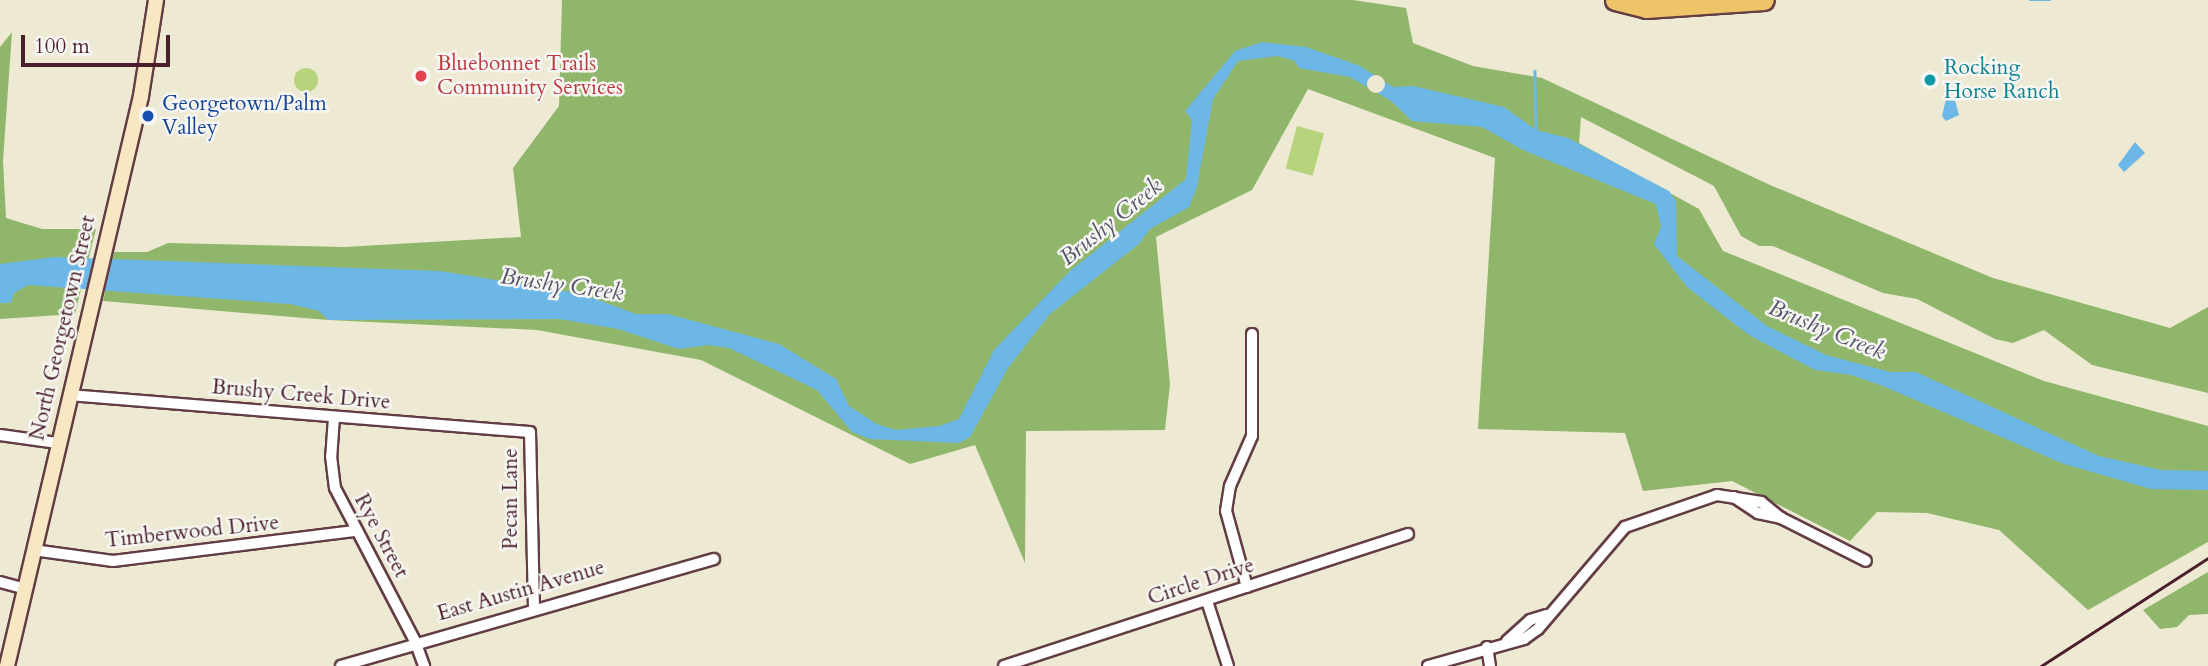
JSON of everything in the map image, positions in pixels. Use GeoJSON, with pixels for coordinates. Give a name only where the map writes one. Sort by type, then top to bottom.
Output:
{"type":"FeatureCollection","features":[{"type":"Feature","properties":{"kind":"highway"},"geometry":{"type":"LineString","coordinates":[[1615,0],[1646,8],[1764,0]]}},
{"type":"Feature","properties":{"kind":"street","name":"North Georgetown Street"},"geometry":{"type":"LineString","coordinates":[[8,666],[23,588],[141,96],[156,0]]}},
{"type":"Feature","properties":{"kind":"street"},"geometry":{"type":"LineString","coordinates":[[1247,587],[1226,511],[1230,486],[1252,436],[1252,334]]}},
{"type":"Feature","properties":{"kind":"street","name":"Brushy Creek Drive"},"geometry":{"type":"LineString","coordinates":[[69,395],[530,432]]}},
{"type":"Feature","properties":{"kind":"street","name":"Rye Street"},"geometry":{"type":"LineString","coordinates":[[334,417],[332,472],[354,531],[415,641],[424,666]]}},
{"type":"Feature","properties":{"kind":"street","name":"Pecan Lane"},"geometry":{"type":"LineString","coordinates":[[530,432],[534,608]]}},
{"type":"Feature","properties":{"kind":"street"},"geometry":{"type":"LineString","coordinates":[[0,435],[57,443]]}},
{"type":"Feature","properties":{"kind":"street"},"geometry":{"type":"LineString","coordinates":[[1428,666],[1507,641],[1524,639],[1538,629],[1546,615],[1632,521],[1717,495],[1734,497],[1758,513],[1782,517],[1866,561]]}},
{"type":"Feature","properties":{"kind":"street","name":"Timberwood Drive"},"geometry":{"type":"LineString","coordinates":[[33,550],[97,561],[129,561],[354,531]]}},
{"type":"Feature","properties":{"kind":"street","name":"Circle Drive"},"geometry":{"type":"LineString","coordinates":[[1004,666],[1408,534]]}},
{"type":"Feature","properties":{"kind":"street","name":"East Austin Avenue"},"geometry":{"type":"LineString","coordinates":[[341,666],[415,641],[713,559]]}},
{"type":"Feature","properties":{"kind":"street"},"geometry":{"type":"LineString","coordinates":[[0,582],[23,588]]}},
{"type":"Feature","properties":{"kind":"street"},"geometry":{"type":"LineString","coordinates":[[1207,601],[1228,666]]}},
{"type":"Feature","properties":{"kind":"street"},"geometry":{"type":"LineString","coordinates":[[1487,647],[1490,666]]}},
{"type":"Feature","properties":{"kind":"green space"},"geometry":{"type":"Polygon","coordinates":[[[562,0],[1353,0],[1406,8],[1413,43],[1473,66],[1542,78],[1770,185],[1993,278],[2170,328],[2208,307],[2208,393],[2092,365],[2044,330],[2013,343],[1995,339],[1917,299],[1883,293],[1773,246],[1759,246],[1741,236],[1714,186],[1581,117],[1579,143],[1699,209],[1723,251],[2044,381],[2208,426],[2208,542],[2088,610],[1999,530],[1927,513],[1877,512],[1850,541],[1732,481],[1643,491],[1625,433],[1478,429],[1495,158],[1308,89],[1252,190],[1156,237],[1170,384],[1165,430],[1026,431],[1025,563],[975,445],[910,464],[701,360],[537,330],[328,320],[103,301],[114,252],[147,252],[168,243],[344,247],[521,237],[513,168],[559,106],[562,0]]]}},
{"type":"Feature","properties":{"kind":"green space"},"geometry":{"type":"Polygon","coordinates":[[[12,32],[3,161],[6,218],[42,229],[96,229],[75,314],[0,319],[0,47],[12,32]]]}},
{"type":"Feature","properties":{"kind":"green space"},"geometry":{"type":"Polygon","coordinates":[[[306,68],[314,72],[318,80],[314,88],[306,92],[298,88],[294,80],[298,72],[306,68]]]}},
{"type":"Feature","properties":{"kind":"green space"},"geometry":{"type":"Polygon","coordinates":[[[1297,126],[1324,133],[1313,176],[1286,169],[1297,126]]]}},
{"type":"Feature","properties":{"kind":"green space"},"geometry":{"type":"Polygon","coordinates":[[[2208,572],[2208,614],[2189,615],[2177,627],[2160,629],[2143,610],[2208,572]]]}},
{"type":"Feature","properties":{"kind":"water"},"geometry":{"type":"Polygon","coordinates":[[[1262,42],[1306,47],[1360,66],[1393,87],[1413,86],[1504,107],[1536,130],[1568,138],[1669,191],[1676,201],[1677,256],[1767,326],[1826,355],[1890,372],[1916,372],[2099,456],[2161,470],[2208,471],[2208,490],[2151,489],[2064,464],[1883,386],[1851,375],[1815,370],[1749,335],[1687,287],[1654,244],[1661,227],[1656,204],[1523,150],[1482,127],[1412,121],[1391,101],[1350,77],[1299,68],[1295,61],[1278,56],[1238,61],[1213,99],[1197,187],[1189,207],[1150,229],[1139,244],[1050,314],[1008,368],[970,437],[959,443],[870,439],[852,432],[817,390],[729,348],[709,345],[679,349],[618,329],[559,319],[328,320],[319,311],[290,304],[28,285],[14,293],[11,303],[0,303],[0,264],[54,257],[440,271],[582,294],[636,314],[668,314],[779,344],[836,379],[849,406],[877,424],[896,430],[939,426],[959,419],[994,350],[1070,271],[1186,179],[1192,120],[1185,111],[1235,51],[1262,42]]]}},
{"type":"Feature","properties":{"kind":"water"},"geometry":{"type":"Polygon","coordinates":[[[1954,97],[1959,115],[1946,121],[1942,116],[1946,99],[1954,97]]]}},
{"type":"Feature","properties":{"kind":"water"},"geometry":{"type":"Polygon","coordinates":[[[2135,142],[2145,153],[2124,172],[2118,165],[2135,142]]]}},
{"type":"Feature","properties":{"kind":"pier"},"geometry":{"type":"Polygon","coordinates":[[[1376,75],[1382,78],[1385,84],[1382,90],[1376,93],[1370,90],[1367,84],[1370,78],[1376,75]]]}},
{"type":"Feature","properties":{"kind":"waterway"},"geometry":{"type":"LineString","coordinates":[[2030,0],[2050,0]]}},
{"type":"Feature","properties":{"kind":"waterway"},"geometry":{"type":"LineString","coordinates":[[1535,71],[1536,131]]}},
{"type":"Feature","properties":{"kind":"railway"},"geometry":{"type":"LineString","coordinates":[[2041,666],[2208,558]]}},
{"type":"Feature","properties":{"kind":"place","name":"Bluebonnet Trails Community Services"},"geometry":{"type":"Point","coordinates":[421,76]}},
{"type":"Feature","properties":{"kind":"place","name":"Rocking Horse Ranch"},"geometry":{"type":"Point","coordinates":[1930,80]}},
{"type":"Feature","properties":{"kind":"place","name":"Georgetown/Palm Valley"},"geometry":{"type":"Point","coordinates":[148,116]}},
{"type":"Feature","properties":{"kind":"water label","name":"Brushy Creek"},"geometry":{"type":"Point","coordinates":[1111,222]}},
{"type":"Feature","properties":{"kind":"water label","name":"Brushy Creek"},"geometry":{"type":"Point","coordinates":[562,285]}},
{"type":"Feature","properties":{"kind":"water label","name":"Brushy Creek"},"geometry":{"type":"Point","coordinates":[1827,330]}}]}
